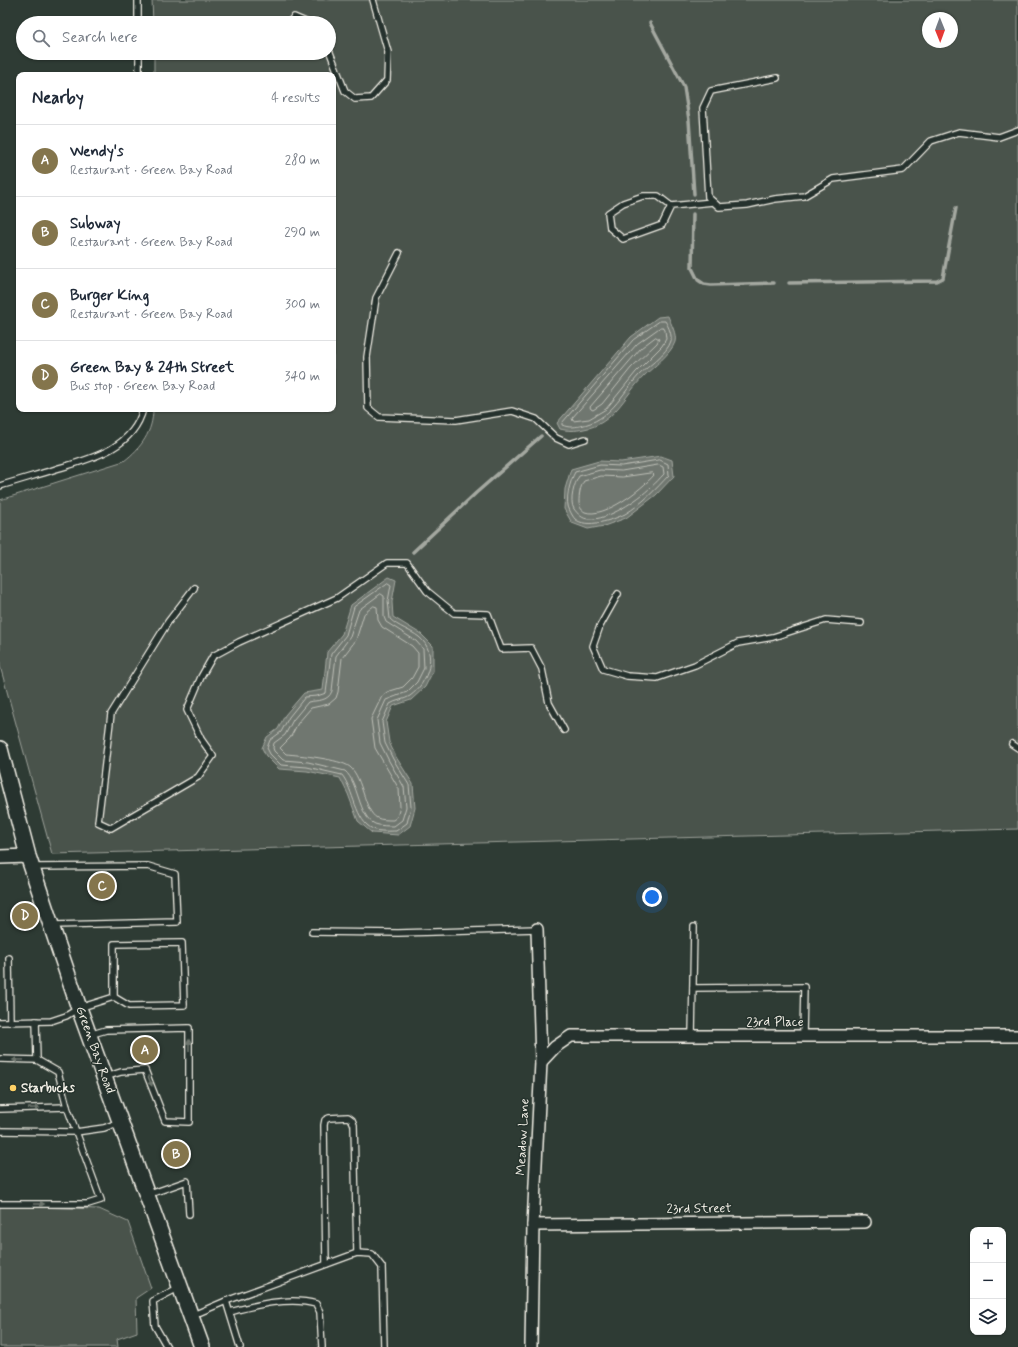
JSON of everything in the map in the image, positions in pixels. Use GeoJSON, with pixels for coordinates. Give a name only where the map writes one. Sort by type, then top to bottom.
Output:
{"type":"FeatureCollection","features":[{"type":"Feature","properties":{"kind":"main road","name":"Green Bay Road"},"geometry":{"type":"LineString","coordinates":[[0,749],[6,782],[30,862],[79,1008],[202,1347]]}},
{"type":"Feature","properties":{"kind":"street"},"geometry":{"type":"LineString","coordinates":[[0,857],[30,862]]}},
{"type":"Feature","properties":{"kind":"street","name":"Meadow Lane"},"geometry":{"type":"LineString","coordinates":[[531,1347],[533,1225],[541,1062],[538,929]]}},
{"type":"Feature","properties":{"kind":"street","name":"23rd Place"},"geometry":{"type":"LineString","coordinates":[[541,1062],[555,1047],[571,1036],[1018,1036]]}},
{"type":"Feature","properties":{"kind":"street","name":"23rd Street"},"geometry":{"type":"LineString","coordinates":[[533,1225],[866,1222]]}},
{"type":"Feature","properties":{"kind":"lane"},"geometry":{"type":"LineString","coordinates":[[138,0],[138,16]]}},
{"type":"Feature","properties":{"kind":"lane"},"geometry":{"type":"LineString","coordinates":[[333,60],[345,91],[355,99],[371,98],[387,80],[388,52],[373,0]]}},
{"type":"Feature","properties":{"kind":"lane"},"geometry":{"type":"LineString","coordinates":[[138,60],[139,72]]}},
{"type":"Feature","properties":{"kind":"lane"},"geometry":{"type":"LineString","coordinates":[[777,78],[711,91],[702,108],[708,197],[719,207],[747,205],[775,199],[804,196],[833,179],[903,170],[931,141],[959,132],[999,137],[1018,130]]}},
{"type":"Feature","properties":{"kind":"lane"},"geometry":{"type":"LineString","coordinates":[[670,206],[662,225],[647,231],[623,239],[610,228],[608,213],[623,203],[643,196],[658,196],[670,206],[713,202]]}},
{"type":"Feature","properties":{"kind":"lane"},"geometry":{"type":"LineString","coordinates":[[400,253],[376,298],[367,357],[368,408],[380,416],[456,420],[512,411],[536,419],[556,438],[570,444],[585,439]]}},
{"type":"Feature","properties":{"kind":"lane"},"geometry":{"type":"LineString","coordinates":[[0,486],[92,458],[112,449],[130,433],[138,422],[142,412]]}},
{"type":"Feature","properties":{"kind":"lane"},"geometry":{"type":"LineString","coordinates":[[194,588],[168,622],[111,714],[98,822],[111,828],[198,777],[213,756],[201,739],[187,710],[201,677],[213,656],[238,642],[336,598],[387,564],[407,563],[426,591],[454,613],[488,614],[501,649],[531,648],[542,670],[550,703],[564,730]]}},
{"type":"Feature","properties":{"kind":"lane"},"geometry":{"type":"LineString","coordinates":[[618,594],[600,626],[593,646],[604,669],[627,676],[656,678],[695,665],[738,643],[773,637],[826,620],[860,623]]}},
{"type":"Feature","properties":{"kind":"lane"},"geometry":{"type":"LineString","coordinates":[[1012,744],[1018,748]]}},
{"type":"Feature","properties":{"kind":"lane"},"geometry":{"type":"LineString","coordinates":[[30,862],[148,866],[175,874],[177,922],[51,925]]}},
{"type":"Feature","properties":{"kind":"lane"},"geometry":{"type":"LineString","coordinates":[[692,1036],[694,927]]}},
{"type":"Feature","properties":{"kind":"lane"},"geometry":{"type":"LineString","coordinates":[[312,932],[398,933],[538,929]]}},
{"type":"Feature","properties":{"kind":"lane"},"geometry":{"type":"LineString","coordinates":[[182,943],[184,1005],[129,1006],[114,996],[114,944],[182,943]]}},
{"type":"Feature","properties":{"kind":"lane"},"geometry":{"type":"LineString","coordinates":[[9,958],[10,1022]]}},
{"type":"Feature","properties":{"kind":"lane"},"geometry":{"type":"LineString","coordinates":[[693,988],[804,987],[803,1036]]}},
{"type":"Feature","properties":{"kind":"lane"},"geometry":{"type":"LineString","coordinates":[[0,1022],[51,1021],[66,1016],[79,1008],[114,996]]}},
{"type":"Feature","properties":{"kind":"lane"},"geometry":{"type":"LineString","coordinates":[[36,1021],[36,1060]]}},
{"type":"Feature","properties":{"kind":"lane"},"geometry":{"type":"LineString","coordinates":[[89,1034],[106,1030],[189,1028],[189,1122],[165,1121],[145,1070],[121,1072],[105,1077]]}},
{"type":"Feature","properties":{"kind":"lane"},"geometry":{"type":"LineString","coordinates":[[0,1060],[36,1060],[58,1072],[67,1107],[101,1200],[88,1204],[0,1204]]}},
{"type":"Feature","properties":{"kind":"lane"},"geometry":{"type":"LineString","coordinates":[[0,1109],[67,1107]]}},
{"type":"Feature","properties":{"kind":"lane"},"geometry":{"type":"LineString","coordinates":[[326,1264],[324,1126],[325,1120],[329,1118],[348,1117],[352,1120],[354,1125],[357,1253]]}},
{"type":"Feature","properties":{"kind":"lane"},"geometry":{"type":"LineString","coordinates":[[0,1130],[76,1132],[104,1128],[121,1122]]}},
{"type":"Feature","properties":{"kind":"lane"},"geometry":{"type":"LineString","coordinates":[[147,1196],[187,1181],[189,1214]]}},
{"type":"Feature","properties":{"kind":"lane"},"geometry":{"type":"LineString","coordinates":[[191,1316],[226,1300],[357,1253],[372,1254],[382,1267],[384,1347]]}},
{"type":"Feature","properties":{"kind":"lane"},"geometry":{"type":"LineString","coordinates":[[167,1347],[155,1326],[154,1301],[180,1287]]}},
{"type":"Feature","properties":{"kind":"lane"},"geometry":{"type":"LineString","coordinates":[[226,1300],[240,1347]]}},
{"type":"Feature","properties":{"kind":"lane"},"geometry":{"type":"LineString","coordinates":[[230,1312],[260,1304],[308,1301],[316,1304],[320,1312],[322,1347]]}},
{"type":"Feature","properties":{"kind":"shaded area"},"geometry":{"type":"Polygon","coordinates":[[[152,0],[1018,0],[1018,829],[52,854],[0,666],[0,500],[124,461],[136,451],[145,439],[151,425],[153,412],[336,412],[336,72],[154,72],[154,60],[336,60],[336,16],[153,16],[152,0]]]}},
{"type":"Feature","properties":{"kind":"shaded area"},"geometry":{"type":"Polygon","coordinates":[[[0,1206],[99,1209],[128,1222],[151,1288],[136,1298],[137,1332],[117,1339],[118,1347],[0,1347],[0,1206]]]}},
{"type":"Feature","properties":{"kind":"water"},"geometry":{"type":"Polygon","coordinates":[[[668,316],[675,336],[673,347],[666,356],[644,376],[618,408],[603,421],[594,426],[578,430],[560,429],[557,423],[631,337],[658,317],[668,316]]]}},
{"type":"Feature","properties":{"kind":"water"},"geometry":{"type":"Polygon","coordinates":[[[661,456],[672,460],[674,476],[656,495],[626,518],[604,526],[588,529],[572,523],[564,509],[565,489],[571,469],[599,461],[621,462],[661,456]]]}},
{"type":"Feature","properties":{"kind":"water"},"geometry":{"type":"Polygon","coordinates":[[[389,577],[396,580],[392,602],[393,617],[421,634],[433,646],[433,671],[425,687],[411,700],[393,706],[386,722],[389,742],[396,757],[413,784],[415,808],[410,826],[398,835],[372,833],[358,821],[348,794],[340,778],[307,771],[279,769],[266,756],[262,748],[267,737],[278,729],[285,715],[304,693],[323,690],[327,652],[342,634],[351,605],[389,577]]]}},
{"type":"Feature","properties":{"kind":"waterway"},"geometry":{"type":"LineString","coordinates":[[650,23],[684,87],[689,120],[694,194]]}},
{"type":"Feature","properties":{"kind":"waterway"},"geometry":{"type":"LineString","coordinates":[[789,283],[937,281],[943,278],[956,208]]}},
{"type":"Feature","properties":{"kind":"waterway"},"geometry":{"type":"LineString","coordinates":[[693,214],[692,268],[698,280],[704,284],[711,285],[774,283]]}},
{"type":"Feature","properties":{"kind":"waterway"},"geometry":{"type":"LineString","coordinates":[[413,552],[476,493],[541,436]]}},
{"type":"Feature","properties":{"kind":"place","name":"Burger King"},"geometry":{"type":"Point","coordinates":[102,886]}},
{"type":"Feature","properties":{"kind":"place","name":"Green Bay & 24th Street"},"geometry":{"type":"Point","coordinates":[25,916]}},
{"type":"Feature","properties":{"kind":"place","name":"Wendy's"},"geometry":{"type":"Point","coordinates":[145,1050]}},
{"type":"Feature","properties":{"kind":"place","name":"Starbucks"},"geometry":{"type":"Point","coordinates":[13,1088]}},
{"type":"Feature","properties":{"kind":"place","name":"Subway"},"geometry":{"type":"Point","coordinates":[176,1154]}}]}
